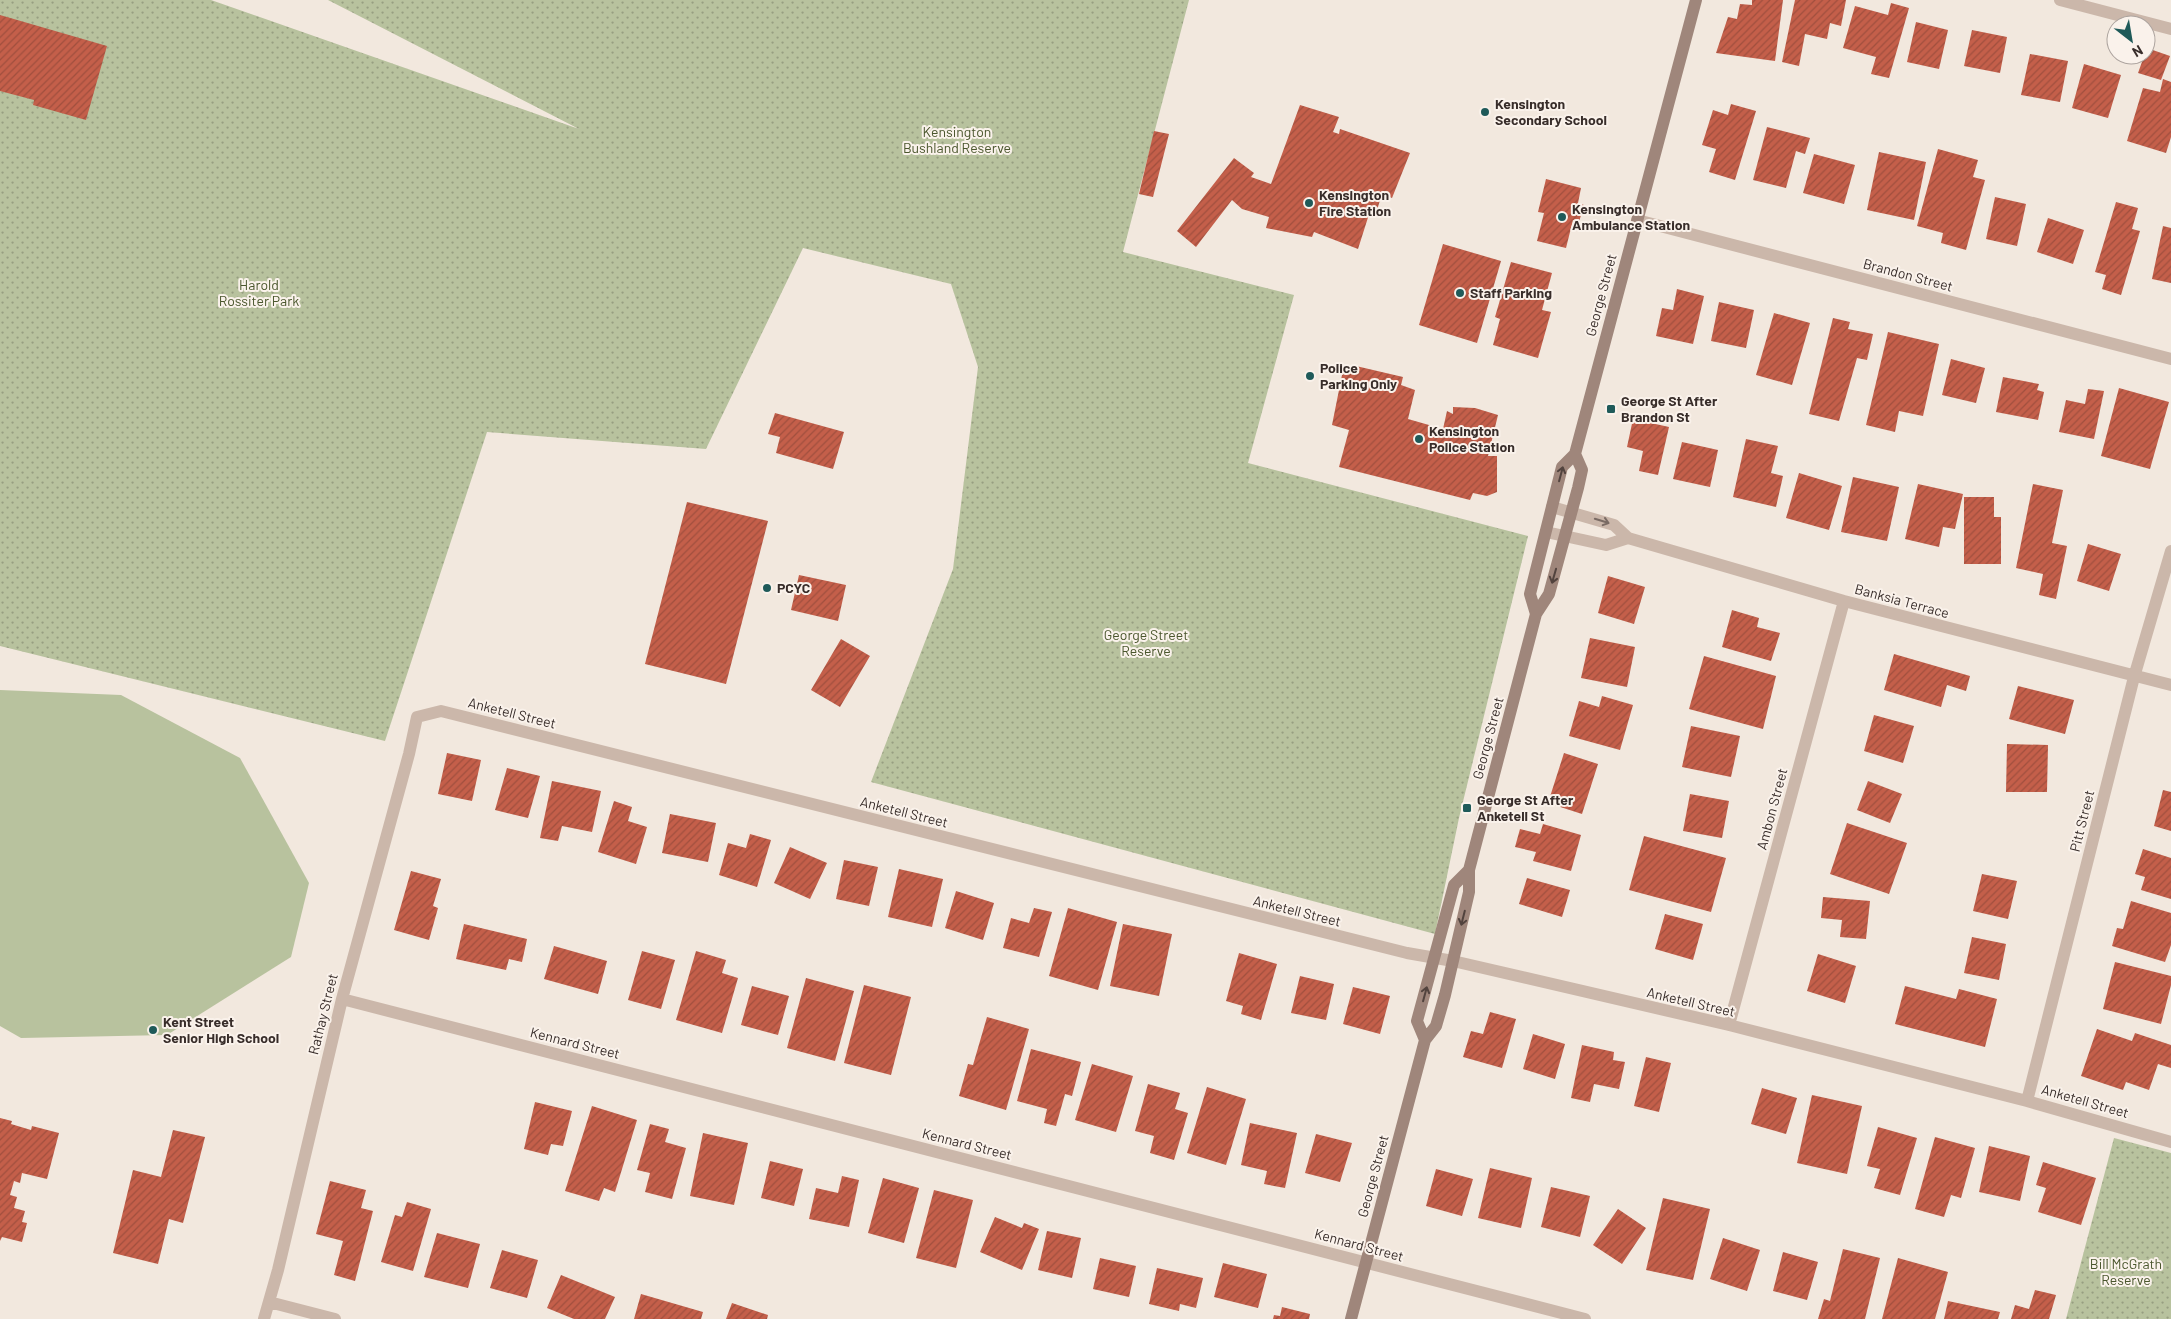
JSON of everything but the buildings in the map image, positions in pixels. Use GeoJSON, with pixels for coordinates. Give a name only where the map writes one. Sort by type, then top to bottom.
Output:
{"type":"FeatureCollection","features":[{"type":"Feature","properties":{"kind":"main road","name":"George Street"},"geometry":{"type":"LineString","coordinates":[[1536,614],[1530,594],[1562,467],[1575,454],[1696,0]]}},
{"type":"Feature","properties":{"kind":"main road","name":"George Street"},"geometry":{"type":"LineString","coordinates":[[1351,1319],[1425,1040],[1436,1026],[1453,962],[1469,892],[1469,870],[1536,614],[1549,594],[1582,470],[1575,454]]}},
{"type":"Feature","properties":{"kind":"main road","name":"George Street"},"geometry":{"type":"LineString","coordinates":[[1425,1040],[1417,1021],[1454,885],[1469,870]]}},
{"type":"Feature","properties":{"kind":"street"},"geometry":{"type":"LineString","coordinates":[[2060,0],[2171,29]]}},
{"type":"Feature","properties":{"kind":"street","name":"Brandon Street"},"geometry":{"type":"LineString","coordinates":[[1637,220],[2171,359]]}},
{"type":"Feature","properties":{"kind":"street","name":"Banksia Terrace"},"geometry":{"type":"LineString","coordinates":[[1552,507],[1614,525],[1628,538],[1844,601],[2171,686]]}},
{"type":"Feature","properties":{"kind":"street"},"geometry":{"type":"LineString","coordinates":[[1546,532],[1606,545],[1628,538]]}},
{"type":"Feature","properties":{"kind":"street","name":"Pitt Street"},"geometry":{"type":"LineString","coordinates":[[2027,1101],[2134,677],[2171,551]]}},
{"type":"Feature","properties":{"kind":"street","name":"Ambon Street"},"geometry":{"type":"LineString","coordinates":[[1729,1025],[1844,601]]}},
{"type":"Feature","properties":{"kind":"street","name":"Anketell Street"},"geometry":{"type":"LineString","coordinates":[[417,717],[441,711],[1341,938],[1729,1025],[2027,1101],[2171,1142]]}},
{"type":"Feature","properties":{"kind":"street","name":"Rathay Street"},"geometry":{"type":"LineString","coordinates":[[264,1319],[342,999],[409,754],[417,717]]}},
{"type":"Feature","properties":{"kind":"street","name":"Kennard Street"},"geometry":{"type":"LineString","coordinates":[[342,999],[1584,1319]]}},
{"type":"Feature","properties":{"kind":"street"},"geometry":{"type":"LineString","coordinates":[[269,1302],[335,1319]]}},
{"type":"Feature","properties":{"kind":"green space"},"geometry":{"type":"Polygon","coordinates":[[[0,0],[211,0],[579,129],[328,0],[1189,0],[1123,252],[1294,295],[1248,463],[1528,536],[1459,818],[1435,934],[871,782],[953,569],[978,367],[951,284],[803,248],[706,449],[487,432],[385,741],[0,646],[0,0]]]}},
{"type":"Feature","properties":{"kind":"green space"},"geometry":{"type":"Polygon","coordinates":[[[0,690],[121,695],[240,758],[309,883],[291,957],[167,1035],[21,1038],[0,1026],[0,690]]]}},
{"type":"Feature","properties":{"kind":"green space","name":"Bill McGrath Reserve"},"geometry":{"type":"Polygon","coordinates":[[[2114,1138],[2171,1153],[2171,1319],[2066,1319],[2114,1138]]]}},
{"type":"Feature","properties":{"kind":"place","name":"Kensington Secondary School"},"geometry":{"type":"Point","coordinates":[1485,112]}},
{"type":"Feature","properties":{"kind":"place","name":"Kensington Fire Station"},"geometry":{"type":"Point","coordinates":[1309,203]}},
{"type":"Feature","properties":{"kind":"place","name":"Kensington Ambulance Station"},"geometry":{"type":"Point","coordinates":[1562,217]}},
{"type":"Feature","properties":{"kind":"place","name":"Staff Parking"},"geometry":{"type":"Point","coordinates":[1460,293]}},
{"type":"Feature","properties":{"kind":"place","name":"Police Parking Only"},"geometry":{"type":"Point","coordinates":[1310,376]}},
{"type":"Feature","properties":{"kind":"place","name":"George St After Brandon St"},"geometry":{"type":"Point","coordinates":[1611,409]}},
{"type":"Feature","properties":{"kind":"place","name":"Kensington Police Station"},"geometry":{"type":"Point","coordinates":[1419,439]}},
{"type":"Feature","properties":{"kind":"place","name":"PCYC"},"geometry":{"type":"Point","coordinates":[767,588]}},
{"type":"Feature","properties":{"kind":"place","name":"George St After Anketell St"},"geometry":{"type":"Point","coordinates":[1467,808]}},
{"type":"Feature","properties":{"kind":"place","name":"Kent Street Senior High School"},"geometry":{"type":"Point","coordinates":[153,1030]}},
{"type":"Feature","properties":{"kind":"park label","name":"Kensington Bushland Reserve"},"geometry":{"type":"Point","coordinates":[957,140]}},
{"type":"Feature","properties":{"kind":"park label","name":"Harold Rossiter Park"},"geometry":{"type":"Point","coordinates":[259,294]}},
{"type":"Feature","properties":{"kind":"park label","name":"George Street Reserve"},"geometry":{"type":"Point","coordinates":[1146,644]}}]}
